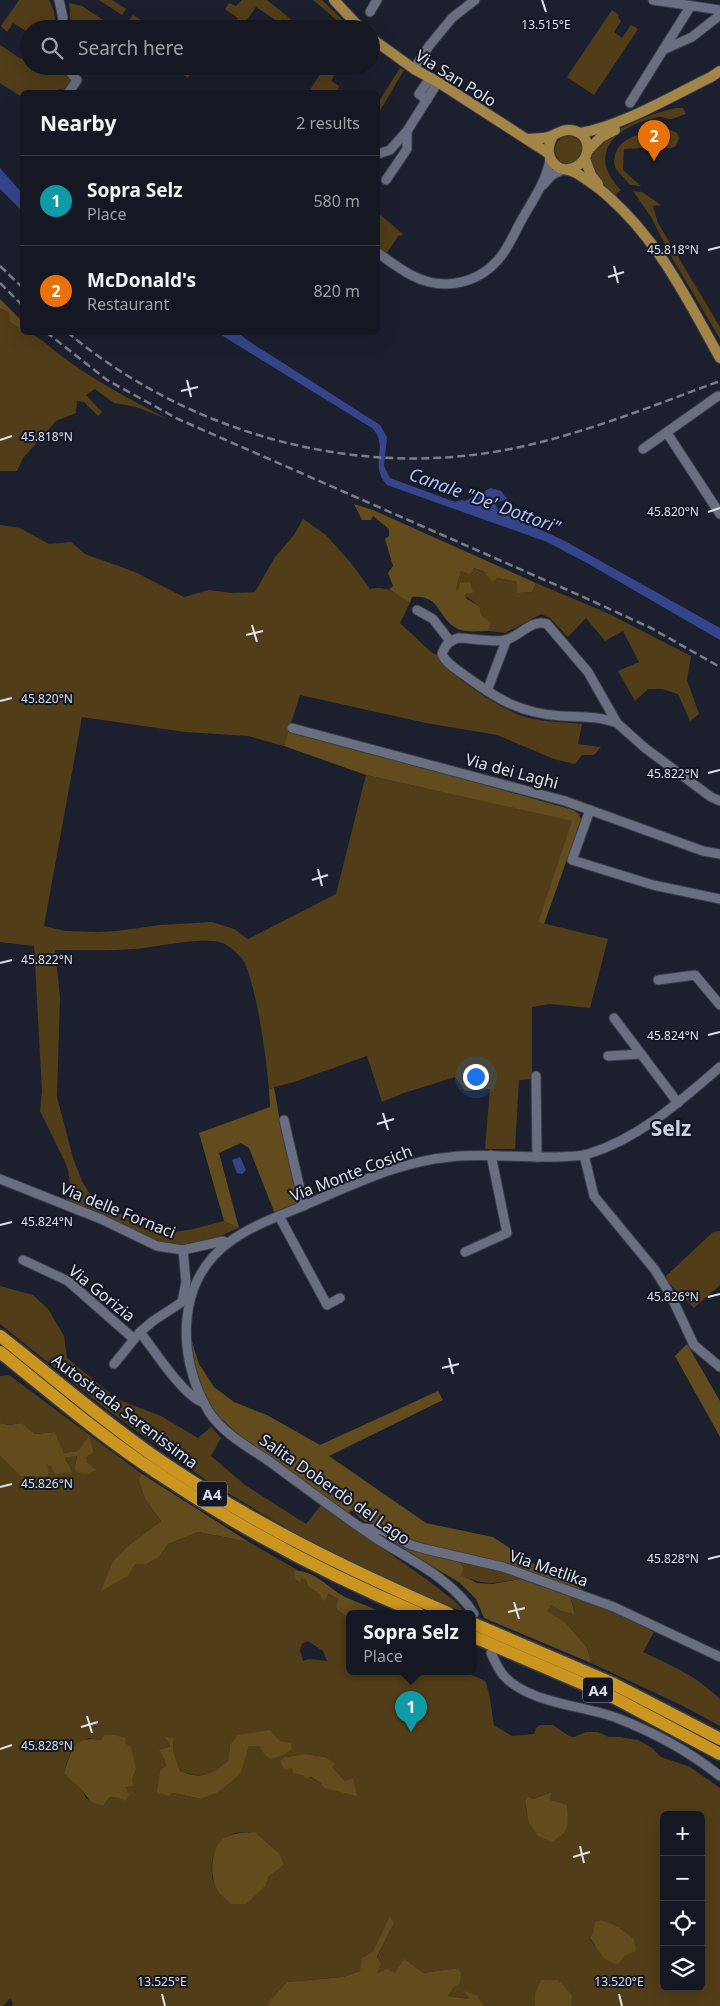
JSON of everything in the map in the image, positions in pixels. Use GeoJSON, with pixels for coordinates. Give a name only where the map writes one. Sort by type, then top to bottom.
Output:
{"type":"FeatureCollection","features":[{"type":"Feature","properties":{"kind":"highway","name":"Autostrada Serenissima"},"geometry":{"type":"LineString","coordinates":[[0,1336],[123,1434],[209,1492],[305,1547],[442,1610]]}},
{"type":"Feature","properties":{"kind":"highway","name":"Autostrada Serenissima"},"geometry":{"type":"LineString","coordinates":[[0,1352],[116,1444],[202,1502],[300,1559],[350,1584],[411,1610]]}},
{"type":"Feature","properties":{"kind":"highway","name":"A4"},"geometry":{"type":"LineString","coordinates":[[476,1620],[614,1684],[720,1739]]}},
{"type":"Feature","properties":{"kind":"highway","name":"A4"},"geometry":{"type":"LineString","coordinates":[[476,1638],[610,1695],[720,1754]]}},
{"type":"Feature","properties":{"kind":"main road"},"geometry":{"type":"LineString","coordinates":[[334,0],[353,20]]}},
{"type":"Feature","properties":{"kind":"main road","name":"Via San Polo"},"geometry":{"type":"LineString","coordinates":[[380,45],[393,56],[528,139],[549,156],[558,167],[567,169],[607,194]]}},
{"type":"Feature","properties":{"kind":"main road"},"geometry":{"type":"LineString","coordinates":[[528,139],[553,136],[566,130],[580,133],[606,128],[704,81],[720,71]]}},
{"type":"Feature","properties":{"kind":"main road"},"geometry":{"type":"LineString","coordinates":[[567,169],[578,166],[596,142],[611,131],[693,94],[720,79]]}},
{"type":"Feature","properties":{"kind":"main road","name":"Via San Polo"},"geometry":{"type":"LineString","coordinates":[[580,133],[584,138],[591,175],[657,249],[720,358]]}},
{"type":"Feature","properties":{"kind":"main road"},"geometry":{"type":"LineString","coordinates":[[549,156],[548,147],[553,136]]}},
{"type":"Feature","properties":{"kind":"street"},"geometry":{"type":"LineString","coordinates":[[60,0],[63,20]]}},
{"type":"Feature","properties":{"kind":"street"},"geometry":{"type":"LineString","coordinates":[[370,12],[377,0]]}},
{"type":"Feature","properties":{"kind":"street"},"geometry":{"type":"LineString","coordinates":[[414,69],[429,46],[452,18],[475,0]]}},
{"type":"Feature","properties":{"kind":"street"},"geometry":{"type":"LineString","coordinates":[[653,0],[720,10]]}},
{"type":"Feature","properties":{"kind":"street"},"geometry":{"type":"LineString","coordinates":[[630,102],[690,7]]}},
{"type":"Feature","properties":{"kind":"street"},"geometry":{"type":"LineString","coordinates":[[663,50],[692,37],[720,15]]}},
{"type":"Feature","properties":{"kind":"street"},"geometry":{"type":"LineString","coordinates":[[70,90],[77,80],[72,75]]}},
{"type":"Feature","properties":{"kind":"street"},"geometry":{"type":"LineString","coordinates":[[380,153],[390,150],[406,131],[427,100],[419,94],[434,80]]}},
{"type":"Feature","properties":{"kind":"street"},"geometry":{"type":"LineString","coordinates":[[386,180],[406,149],[406,131]]}},
{"type":"Feature","properties":{"kind":"street"},"geometry":{"type":"LineString","coordinates":[[380,254],[414,276],[429,282],[446,285],[465,282],[482,274],[502,254],[538,190],[546,172],[549,156]]}},
{"type":"Feature","properties":{"kind":"street"},"geometry":{"type":"LineString","coordinates":[[538,190],[552,175],[567,169]]}},
{"type":"Feature","properties":{"kind":"street"},"geometry":{"type":"LineString","coordinates":[[643,449],[718,396]]}},
{"type":"Feature","properties":{"kind":"street"},"geometry":{"type":"LineString","coordinates":[[667,432],[720,514]]}},
{"type":"Feature","properties":{"kind":"street"},"geometry":{"type":"LineString","coordinates":[[417,610],[433,619],[450,640]]}},
{"type":"Feature","properties":{"kind":"street"},"geometry":{"type":"LineString","coordinates":[[618,723],[597,718],[537,713],[520,709],[487,691],[444,659],[442,654],[444,647],[450,640],[458,638],[506,640],[536,623],[542,622],[547,624],[588,672],[618,723],[646,748],[700,789],[720,801]]}},
{"type":"Feature","properties":{"kind":"street"},"geometry":{"type":"LineString","coordinates":[[487,691],[506,640]]}},
{"type":"Feature","properties":{"kind":"street","name":"Via dei Laghi"},"geometry":{"type":"LineString","coordinates":[[292,728],[556,798],[703,851],[720,854]]}},
{"type":"Feature","properties":{"kind":"street"},"geometry":{"type":"LineString","coordinates":[[590,810],[572,860],[653,885],[720,899]]}},
{"type":"Feature","properties":{"kind":"street"},"geometry":{"type":"LineString","coordinates":[[658,980],[695,975],[720,1004]]}},
{"type":"Feature","properties":{"kind":"street"},"geometry":{"type":"LineString","coordinates":[[614,1018],[678,1103]]}},
{"type":"Feature","properties":{"kind":"street"},"geometry":{"type":"LineString","coordinates":[[608,1056],[641,1054]]}},
{"type":"Feature","properties":{"kind":"street","name":"Via Monte Cosich"},"geometry":{"type":"LineString","coordinates":[[228,1243],[279,1216],[360,1182],[416,1162],[449,1157],[491,1155],[537,1158],[584,1155],[610,1147],[678,1103],[720,1067]]}},
{"type":"Feature","properties":{"kind":"street"},"geometry":{"type":"LineString","coordinates":[[536,1076],[537,1158]]}},
{"type":"Feature","properties":{"kind":"street"},"geometry":{"type":"LineString","coordinates":[[284,1120],[304,1206]]}},
{"type":"Feature","properties":{"kind":"street"},"geometry":{"type":"LineString","coordinates":[[465,1252],[507,1233],[491,1155]]}},
{"type":"Feature","properties":{"kind":"street"},"geometry":{"type":"LineString","coordinates":[[584,1155],[594,1196],[655,1270],[671,1296],[694,1345],[720,1367]]}},
{"type":"Feature","properties":{"kind":"street","name":"Via delle Fornaci"},"geometry":{"type":"LineString","coordinates":[[0,1179],[101,1219],[157,1246],[183,1250],[222,1241],[228,1243]]}},
{"type":"Feature","properties":{"kind":"street","name":"Via Monte Cosich"},"geometry":{"type":"LineString","coordinates":[[279,1216],[327,1305],[340,1298]]}},
{"type":"Feature","properties":{"kind":"street","name":"Salita Doberdò del Lago"},"geometry":{"type":"LineString","coordinates":[[228,1243],[213,1256],[202,1273],[194,1290],[186,1322],[189,1362],[194,1381],[204,1403],[221,1427],[360,1528],[456,1592],[467,1604],[469,1610]]}},
{"type":"Feature","properties":{"kind":"street","name":"Via Gorizia"},"geometry":{"type":"LineString","coordinates":[[114,1364],[137,1336],[153,1321],[182,1302],[186,1282],[183,1250]]}},
{"type":"Feature","properties":{"kind":"street","name":"Via Gorizia"},"geometry":{"type":"LineString","coordinates":[[23,1260],[68,1281],[137,1336]]}},
{"type":"Feature","properties":{"kind":"street","name":"Salita Doberdò del Lago"},"geometry":{"type":"LineString","coordinates":[[137,1336],[196,1401],[204,1403]]}},
{"type":"Feature","properties":{"kind":"street","name":"Via Metlika"},"geometry":{"type":"LineString","coordinates":[[360,1528],[382,1530],[418,1547],[513,1570],[614,1607],[720,1657]]}},
{"type":"Feature","properties":{"kind":"street"},"geometry":{"type":"LineString","coordinates":[[491,1653],[505,1676],[523,1689],[535,1695],[601,1713],[636,1726],[690,1755],[720,1776]]}},
{"type":"Feature","properties":{"kind":"shaded area"},"geometry":{"type":"Polygon","coordinates":[[[19,0],[49,0],[54,11],[55,20],[20,20],[20,27],[13,23],[7,32],[1,26],[19,0]]]}},
{"type":"Feature","properties":{"kind":"shaded area"},"geometry":{"type":"Polygon","coordinates":[[[99,0],[112,0],[126,9],[122,15],[99,0]]]}},
{"type":"Feature","properties":{"kind":"shaded area"},"geometry":{"type":"Polygon","coordinates":[[[242,0],[267,0],[292,20],[276,20],[256,7],[247,20],[237,20],[238,18],[225,9],[229,3],[236,6],[242,0]]]}},
{"type":"Feature","properties":{"kind":"shaded area"},"geometry":{"type":"Polygon","coordinates":[[[313,0],[322,0],[343,20],[336,20],[313,0]]]}},
{"type":"Feature","properties":{"kind":"shaded area"},"geometry":{"type":"Polygon","coordinates":[[[69,3],[82,6],[103,20],[70,20],[69,3]]]}},
{"type":"Feature","properties":{"kind":"shaded area"},"geometry":{"type":"Polygon","coordinates":[[[612,10],[619,15],[618,17],[621,21],[614,32],[622,38],[631,25],[638,29],[594,95],[567,77],[612,10]]]}},
{"type":"Feature","properties":{"kind":"shaded area"},"geometry":{"type":"Polygon","coordinates":[[[133,15],[141,20],[129,20],[133,15]]]}},
{"type":"Feature","properties":{"kind":"shaded area"},"geometry":{"type":"Polygon","coordinates":[[[0,45],[20,58],[20,75],[67,75],[70,79],[64,90],[20,90],[20,96],[0,83],[0,45]]]}},
{"type":"Feature","properties":{"kind":"shaded area"},"geometry":{"type":"Polygon","coordinates":[[[400,68],[404,70],[380,111],[380,100],[400,68]]]}},
{"type":"Feature","properties":{"kind":"shaded area"},"geometry":{"type":"Polygon","coordinates":[[[319,75],[335,75],[331,81],[339,86],[338,90],[310,90],[319,75]]]}},
{"type":"Feature","properties":{"kind":"shaded area"},"geometry":{"type":"Polygon","coordinates":[[[676,108],[683,108],[686,114],[671,119],[659,117],[644,121],[620,133],[611,142],[606,152],[606,163],[610,176],[621,190],[615,195],[598,179],[592,168],[592,157],[597,147],[622,128],[652,115],[676,108]]]}},
{"type":"Feature","properties":{"kind":"shaded area"},"geometry":{"type":"Polygon","coordinates":[[[662,129],[668,129],[677,133],[679,138],[676,146],[662,148],[662,129]]]}},
{"type":"Feature","properties":{"kind":"shaded area"},"geometry":{"type":"Polygon","coordinates":[[[656,131],[657,147],[624,149],[623,170],[641,186],[630,185],[615,167],[615,155],[622,144],[631,137],[656,131]]]}},
{"type":"Feature","properties":{"kind":"shaded area"},"geometry":{"type":"Polygon","coordinates":[[[569,136],[579,140],[583,150],[579,160],[569,164],[559,160],[555,150],[559,140],[569,136]]]}},
{"type":"Feature","properties":{"kind":"shaded area"},"geometry":{"type":"Polygon","coordinates":[[[633,191],[642,192],[661,205],[653,206],[658,223],[720,327],[720,339],[672,258],[651,217],[633,191]]]}},
{"type":"Feature","properties":{"kind":"shaded area"},"geometry":{"type":"Polygon","coordinates":[[[380,215],[403,234],[399,235],[386,254],[380,250],[380,215]]]}},
{"type":"Feature","properties":{"kind":"shaded area"},"geometry":{"type":"Polygon","coordinates":[[[0,299],[20,319],[20,329],[10,322],[9,313],[0,308],[0,299]]]}},
{"type":"Feature","properties":{"kind":"shaded area"},"geometry":{"type":"Polygon","coordinates":[[[0,308],[9,313],[10,322],[20,329],[20,335],[36,336],[68,361],[96,379],[167,419],[136,407],[114,403],[95,389],[86,395],[102,412],[98,416],[84,402],[77,401],[76,413],[56,421],[23,458],[17,471],[0,471],[0,308]]]}},
{"type":"Feature","properties":{"kind":"shaded area"},"geometry":{"type":"Polygon","coordinates":[[[354,504],[373,510],[536,583],[532,592],[517,593],[517,582],[497,578],[492,582],[484,572],[474,568],[470,574],[461,571],[456,589],[459,590],[460,583],[470,582],[473,593],[465,594],[467,599],[480,607],[481,615],[491,623],[488,631],[459,630],[428,599],[412,597],[410,603],[389,589],[393,586],[388,573],[393,566],[385,539],[389,536],[389,529],[373,516],[371,520],[362,520],[354,504]]]}},
{"type":"Feature","properties":{"kind":"shaded area"},"geometry":{"type":"Polygon","coordinates":[[[303,519],[326,535],[351,563],[370,589],[387,589],[410,603],[400,623],[431,652],[438,656],[451,672],[489,699],[522,716],[544,721],[582,724],[578,744],[601,747],[594,755],[582,755],[575,764],[554,759],[497,735],[426,723],[300,695],[284,746],[248,736],[185,732],[82,717],[44,926],[65,931],[98,932],[160,925],[212,922],[234,929],[248,939],[336,894],[366,775],[573,821],[538,922],[608,939],[590,1008],[550,1004],[532,1007],[532,1079],[519,1080],[515,1149],[485,1149],[490,1089],[465,1091],[455,1077],[382,1102],[367,1056],[269,1090],[261,1026],[250,976],[243,960],[223,943],[204,941],[125,950],[55,950],[60,997],[57,1097],[73,1158],[82,1181],[94,1201],[145,1226],[165,1232],[193,1229],[224,1221],[239,1228],[191,1245],[171,1244],[141,1235],[66,1200],[70,1194],[68,1170],[40,1111],[42,1091],[34,946],[0,942],[0,525],[20,528],[49,544],[71,542],[85,554],[135,572],[184,597],[209,590],[232,593],[255,592],[275,557],[294,535],[303,519]]]}},
{"type":"Feature","properties":{"kind":"shaded area"},"geometry":{"type":"Polygon","coordinates":[[[473,568],[497,578],[517,582],[517,593],[532,592],[536,583],[607,613],[691,656],[687,680],[699,714],[690,721],[678,694],[662,689],[648,689],[635,701],[618,671],[639,662],[623,631],[605,641],[586,618],[568,637],[550,618],[541,614],[505,633],[488,631],[490,623],[481,615],[480,607],[456,589],[461,571],[473,568]]]}},
{"type":"Feature","properties":{"kind":"shaded area"},"geometry":{"type":"Polygon","coordinates":[[[289,729],[573,810],[579,814],[581,820],[544,924],[538,922],[572,821],[366,775],[284,746],[289,729]]]}},
{"type":"Feature","properties":{"kind":"shaded area"},"geometry":{"type":"Polygon","coordinates":[[[274,1087],[299,1203],[275,1214],[249,1148],[241,1143],[219,1153],[239,1228],[224,1221],[199,1133],[270,1107],[269,1090],[274,1087]]]}},
{"type":"Feature","properties":{"kind":"shaded area"},"geometry":{"type":"Polygon","coordinates":[[[720,1231],[720,1285],[694,1308],[664,1278],[713,1232],[720,1231]]]}},
{"type":"Feature","properties":{"kind":"shaded area"},"geometry":{"type":"Polygon","coordinates":[[[0,1286],[33,1295],[48,1309],[64,1336],[67,1358],[117,1399],[161,1416],[198,1438],[211,1427],[221,1438],[211,1456],[245,1485],[306,1524],[321,1505],[426,1579],[456,1602],[463,1610],[458,1610],[340,1560],[206,1480],[110,1412],[0,1324],[0,1286]]]}},
{"type":"Feature","properties":{"kind":"shaded area"},"geometry":{"type":"Polygon","coordinates":[[[189,1333],[199,1364],[214,1387],[234,1402],[267,1415],[320,1445],[438,1391],[443,1400],[329,1456],[426,1523],[493,1537],[534,1564],[582,1589],[584,1593],[415,1543],[387,1528],[364,1521],[351,1510],[349,1513],[239,1435],[215,1413],[198,1379],[189,1333]]]}},
{"type":"Feature","properties":{"kind":"shaded area"},"geometry":{"type":"Polygon","coordinates":[[[687,1344],[720,1401],[720,1437],[675,1356],[687,1344]]]}},
{"type":"Feature","properties":{"kind":"shaded area"},"geometry":{"type":"Polygon","coordinates":[[[9,1375],[142,1474],[138,1478],[145,1499],[161,1521],[128,1546],[135,1564],[147,1564],[159,1557],[168,1544],[198,1532],[249,1542],[299,1571],[295,1572],[306,1580],[308,1587],[315,1590],[321,1596],[327,1594],[340,1599],[337,1610],[346,1616],[346,1675],[472,1675],[485,1681],[490,1697],[494,1725],[512,1736],[534,1734],[536,1728],[540,1725],[553,1725],[569,1736],[574,1737],[586,1732],[598,1732],[609,1737],[638,1740],[652,1748],[661,1757],[690,1767],[720,1788],[720,2006],[571,2006],[571,1995],[535,1994],[535,2006],[484,2006],[477,1995],[465,1992],[471,1999],[448,1996],[454,1987],[458,1968],[423,1973],[375,1975],[377,1958],[394,1923],[360,1971],[343,1977],[287,1982],[270,2000],[267,2006],[12,2006],[13,2003],[10,1999],[3,2006],[0,2006],[0,1456],[22,1476],[47,1477],[47,1464],[52,1467],[68,1463],[65,1458],[77,1456],[75,1466],[87,1463],[85,1456],[94,1452],[89,1437],[78,1451],[64,1453],[55,1432],[35,1434],[22,1423],[9,1425],[0,1423],[0,1376],[9,1375]],[[308,1641],[302,1644],[300,1650],[303,1661],[309,1659],[327,1661],[323,1651],[308,1641]],[[89,1738],[78,1744],[71,1752],[64,1773],[82,1789],[86,1798],[104,1805],[110,1797],[120,1798],[136,1770],[101,1740],[89,1738]],[[164,1738],[169,1742],[170,1747],[164,1758],[166,1766],[160,1770],[158,1792],[201,1799],[217,1793],[240,1772],[249,1746],[291,1743],[230,1745],[228,1761],[211,1773],[194,1775],[180,1771],[173,1750],[174,1738],[164,1738]],[[305,1754],[286,1757],[293,1768],[321,1783],[345,1781],[332,1767],[336,1764],[326,1757],[305,1754]],[[552,1792],[533,1799],[528,1798],[525,1801],[527,1813],[555,1802],[550,1800],[552,1792]],[[255,1832],[235,1833],[227,1837],[216,1849],[213,1857],[212,1874],[218,1892],[232,1904],[284,1865],[280,1854],[255,1832]],[[602,1920],[590,1939],[595,1946],[610,1924],[602,1920]]]}},
{"type":"Feature","properties":{"kind":"shaded area"},"geometry":{"type":"Polygon","coordinates":[[[0,1423],[9,1425],[22,1423],[35,1434],[55,1432],[64,1453],[78,1451],[89,1436],[94,1452],[86,1457],[87,1463],[97,1470],[85,1474],[76,1472],[77,1456],[65,1458],[72,1472],[55,1474],[52,1467],[47,1465],[49,1472],[47,1477],[21,1476],[0,1456],[0,1423]]]}},
{"type":"Feature","properties":{"kind":"shaded area"},"geometry":{"type":"Polygon","coordinates":[[[142,1474],[249,1542],[198,1532],[168,1544],[159,1557],[147,1564],[135,1564],[128,1576],[101,1591],[113,1561],[128,1546],[161,1521],[145,1499],[138,1478],[142,1474]]]}},
{"type":"Feature","properties":{"kind":"shaded area"},"geometry":{"type":"Polygon","coordinates":[[[387,1535],[460,1561],[464,1569],[461,1575],[477,1583],[493,1584],[525,1578],[570,1596],[575,1614],[561,1611],[551,1605],[547,1611],[565,1622],[587,1647],[591,1663],[484,1618],[476,1599],[460,1583],[383,1536],[387,1535]]]}},
{"type":"Feature","properties":{"kind":"shaded area"},"geometry":{"type":"Polygon","coordinates":[[[460,1561],[525,1578],[493,1583],[478,1582],[461,1575],[464,1569],[460,1561]]]}},
{"type":"Feature","properties":{"kind":"shaded area"},"geometry":{"type":"Polygon","coordinates":[[[294,1571],[313,1575],[344,1596],[376,1610],[346,1610],[346,1616],[337,1610],[336,1605],[339,1599],[328,1594],[323,1601],[317,1592],[308,1587],[306,1580],[301,1578],[301,1582],[296,1580],[294,1571]]]}},
{"type":"Feature","properties":{"kind":"shaded area"},"geometry":{"type":"Polygon","coordinates":[[[570,1596],[618,1614],[654,1632],[643,1652],[693,1678],[720,1699],[720,1726],[681,1705],[591,1663],[587,1647],[565,1622],[546,1611],[551,1605],[561,1611],[575,1613],[570,1596]]]}},
{"type":"Feature","properties":{"kind":"shaded area"},"geometry":{"type":"Polygon","coordinates":[[[270,1730],[280,1741],[291,1743],[292,1749],[278,1757],[270,1758],[266,1756],[260,1746],[249,1746],[241,1772],[217,1793],[201,1799],[173,1793],[168,1796],[157,1792],[160,1770],[166,1766],[159,1750],[170,1747],[169,1742],[163,1737],[174,1738],[173,1750],[180,1771],[194,1775],[206,1775],[228,1761],[230,1745],[238,1735],[270,1730]]]}},
{"type":"Feature","properties":{"kind":"shaded area"},"geometry":{"type":"Polygon","coordinates":[[[104,1735],[126,1738],[125,1743],[131,1747],[136,1770],[132,1779],[133,1786],[126,1787],[129,1795],[125,1801],[120,1798],[110,1797],[104,1805],[100,1805],[91,1801],[64,1773],[72,1752],[79,1742],[91,1739],[101,1740],[104,1735]]]}},
{"type":"Feature","properties":{"kind":"shaded area"},"geometry":{"type":"Polygon","coordinates":[[[305,1754],[326,1757],[336,1764],[332,1767],[345,1781],[353,1778],[357,1796],[324,1788],[321,1783],[311,1777],[305,1779],[303,1775],[293,1773],[292,1768],[284,1769],[280,1761],[285,1757],[305,1754]]]}},
{"type":"Feature","properties":{"kind":"shaded area"},"geometry":{"type":"Polygon","coordinates":[[[552,1792],[550,1800],[567,1805],[568,1822],[562,1835],[551,1842],[537,1835],[529,1823],[525,1801],[528,1797],[533,1799],[552,1792]]]}},
{"type":"Feature","properties":{"kind":"shaded area"},"geometry":{"type":"Polygon","coordinates":[[[255,1832],[280,1854],[284,1865],[268,1877],[266,1885],[246,1904],[231,1904],[218,1892],[215,1885],[212,1865],[215,1851],[221,1841],[228,1836],[255,1832]]]}},
{"type":"Feature","properties":{"kind":"shaded area"},"geometry":{"type":"Polygon","coordinates":[[[390,1916],[394,1923],[377,1957],[381,1964],[376,1974],[387,1969],[395,1973],[404,1959],[423,1973],[458,1968],[461,1973],[460,1983],[454,1987],[448,1996],[470,1999],[464,1991],[477,1995],[484,2006],[267,2006],[270,2000],[287,1982],[343,1977],[360,1971],[362,1958],[373,1952],[390,1916]]]}},
{"type":"Feature","properties":{"kind":"shaded area"},"geometry":{"type":"Polygon","coordinates":[[[602,1920],[618,1927],[634,1939],[636,1951],[624,1956],[619,1964],[605,1958],[590,1938],[595,1922],[602,1920]]]}},
{"type":"Feature","properties":{"kind":"shaded area"},"geometry":{"type":"Polygon","coordinates":[[[541,1980],[558,1980],[572,1995],[571,2006],[535,2006],[535,1994],[541,1980]]]}},
{"type":"Feature","properties":{"kind":"water"},"geometry":{"type":"Polygon","coordinates":[[[0,168],[20,191],[20,209],[0,189],[0,168]]]}},
{"type":"Feature","properties":{"kind":"water","name":"Canale \"De' Dottori\""},"geometry":{"type":"Polygon","coordinates":[[[221,335],[241,335],[380,425],[387,437],[384,466],[390,478],[455,502],[465,501],[491,488],[501,491],[507,499],[499,502],[496,498],[493,500],[498,509],[502,507],[504,512],[508,510],[510,514],[515,513],[519,520],[563,540],[720,628],[720,640],[547,542],[387,485],[379,470],[379,442],[372,428],[221,335]]]}},
{"type":"Feature","properties":{"kind":"water"},"geometry":{"type":"Polygon","coordinates":[[[240,1157],[246,1170],[242,1174],[237,1173],[232,1160],[240,1157]]]}},
{"type":"Feature","properties":{"kind":"railway"},"geometry":{"type":"LineString","coordinates":[[0,266],[20,285]]}},
{"type":"Feature","properties":{"kind":"railway"},"geometry":{"type":"LineString","coordinates":[[0,283],[20,303]]}},
{"type":"Feature","properties":{"kind":"railway"},"geometry":{"type":"LineString","coordinates":[[50,335],[107,380],[178,419],[579,595],[651,628],[720,667]]}},
{"type":"Feature","properties":{"kind":"railway"},"geometry":{"type":"LineString","coordinates":[[71,335],[114,367],[164,397],[218,421],[273,439],[330,452],[388,458],[447,457],[505,450],[533,444],[614,420],[720,381]]}},
{"type":"Feature","properties":{"kind":"place","name":"McDonald's"},"geometry":{"type":"Point","coordinates":[654,161]}},
{"type":"Feature","properties":{"kind":"place","name":"Sopra Selz"},"geometry":{"type":"Point","coordinates":[411,1732]}},
{"type":"Feature","properties":{"kind":"district","name":"Selz"},"geometry":{"type":"Point","coordinates":[671,1128]}}]}
